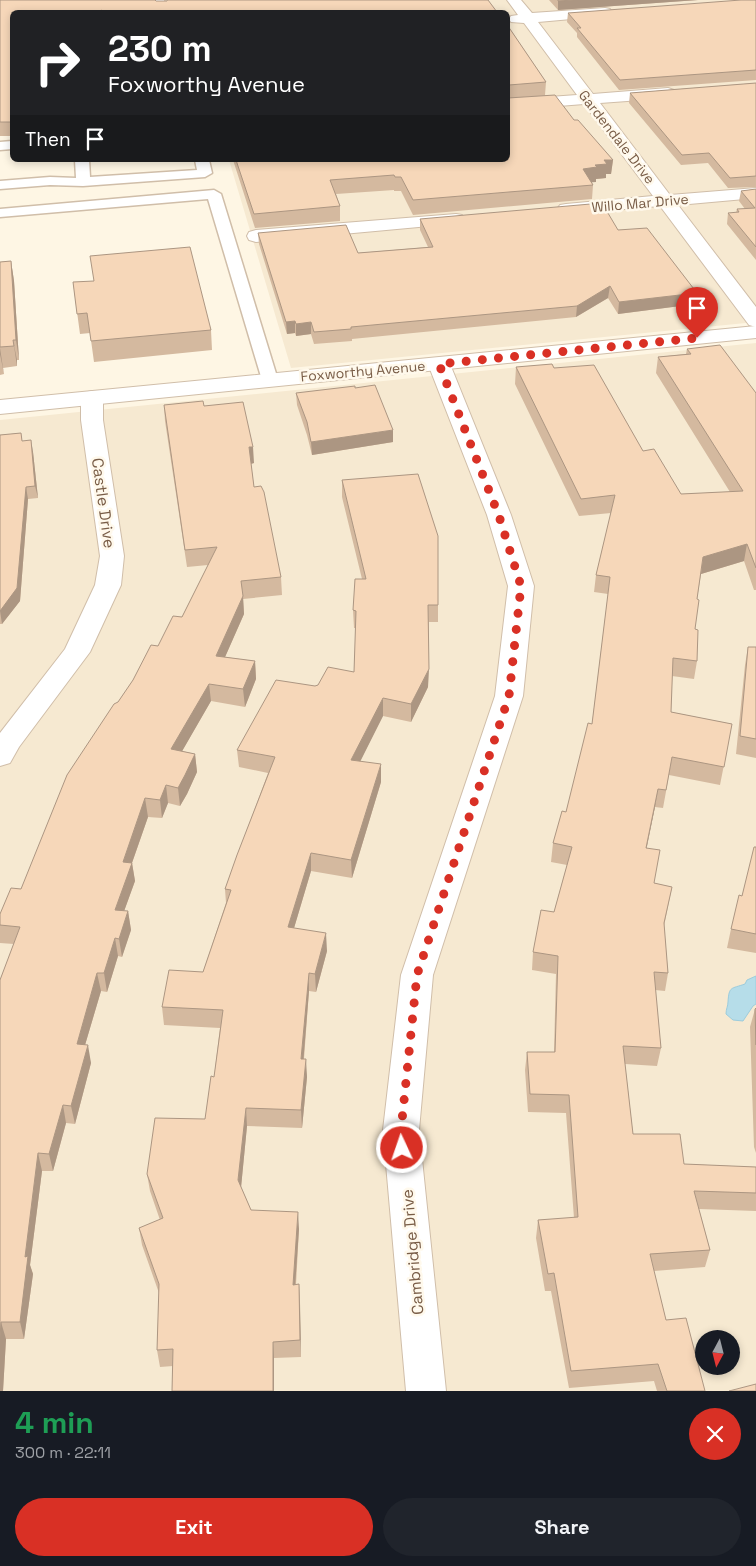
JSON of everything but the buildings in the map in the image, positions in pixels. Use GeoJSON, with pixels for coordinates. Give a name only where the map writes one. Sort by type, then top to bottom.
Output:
{"type":"FeatureCollection","features":[{"type":"Feature","properties":{"kind":"street","name":"Gardendale Drive"},"geometry":{"type":"LineString","coordinates":[[514,0],[756,321]]}},
{"type":"Feature","properties":{"kind":"street"},"geometry":{"type":"LineString","coordinates":[[510,19],[621,11]]}},
{"type":"Feature","properties":{"kind":"street"},"geometry":{"type":"LineString","coordinates":[[510,105],[680,92]]}},
{"type":"Feature","properties":{"kind":"street","name":"Willo Mar Drive"},"geometry":{"type":"LineString","coordinates":[[549,211],[756,193]]}},
{"type":"Feature","properties":{"kind":"street"},"geometry":{"type":"LineString","coordinates":[[256,236],[471,218]]}},
{"type":"Feature","properties":{"kind":"street","name":"Foxworthy Avenue"},"geometry":{"type":"LineString","coordinates":[[0,407],[756,332]]}},
{"type":"Feature","properties":{"kind":"street","name":"Cambridge Drive"},"geometry":{"type":"LineString","coordinates":[[426,1391],[401,1130],[417,975],[509,696],[521,586],[499,516],[439,364]]}},
{"type":"Feature","properties":{"kind":"street","name":"Castle Drive"},"geometry":{"type":"LineString","coordinates":[[3,746],[78,652],[108,585],[112,556],[92,420],[92,398]]}},
{"type":"Feature","properties":{"kind":"lane"},"geometry":{"type":"LineString","coordinates":[[82,162],[83,182]]}},
{"type":"Feature","properties":{"kind":"lane"},"geometry":{"type":"LineString","coordinates":[[0,185],[50,181],[83,182],[205,173],[202,162]]}},
{"type":"Feature","properties":{"kind":"lane"},"geometry":{"type":"LineString","coordinates":[[0,212],[214,194],[270,380]]}},
{"type":"Feature","properties":{"kind":"shaded area"},"geometry":{"type":"Polygon","coordinates":[[[179,0],[756,0],[756,322],[291,368],[230,162],[510,162],[510,10],[182,10],[179,0]]]}},
{"type":"Feature","properties":{"kind":"shaded area"},"geometry":{"type":"Polygon","coordinates":[[[756,343],[756,1391],[0,1391],[0,420],[756,343]]]}},
{"type":"Feature","properties":{"kind":"water"},"geometry":{"type":"Polygon","coordinates":[[[756,976],[756,1004],[743,1021],[733,1020],[726,1014],[730,991],[756,976]]]}},
{"type":"Feature","properties":{"kind":"route"},"geometry":{"type":"LineString","coordinates":[[402,1148],[401,1130],[417,975],[509,696],[521,586],[499,516],[439,364],[697,338]]}}]}
